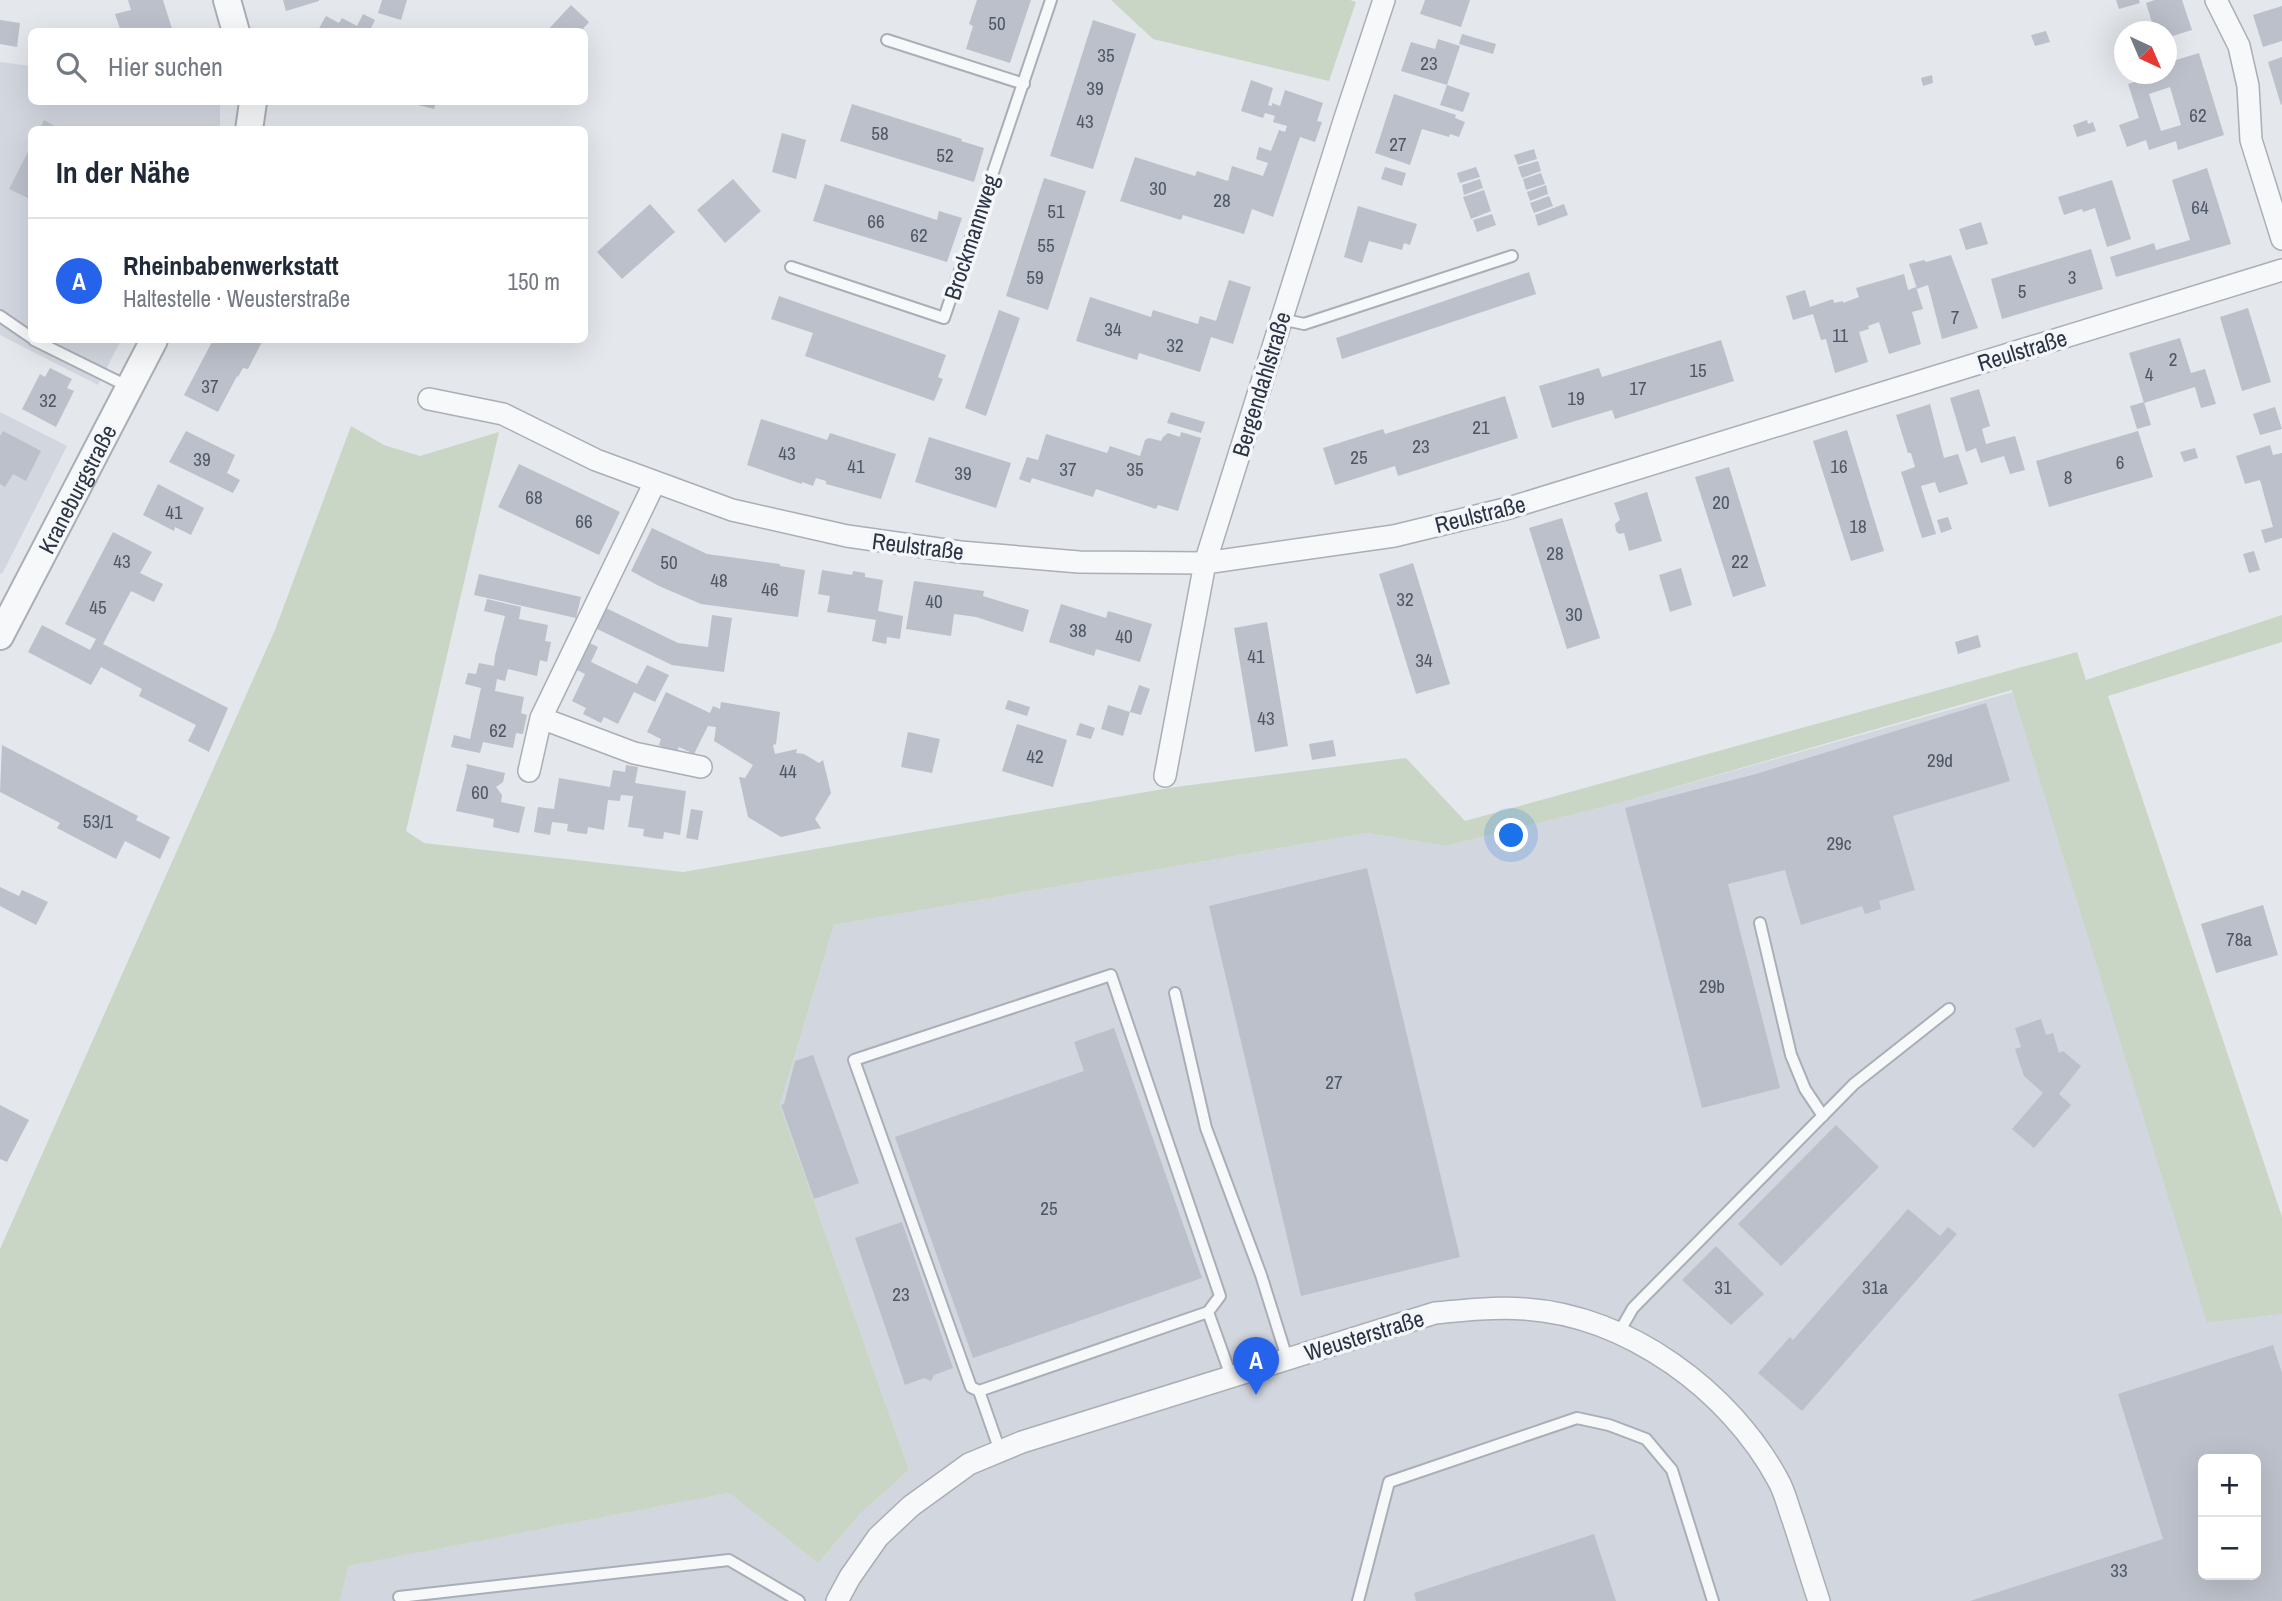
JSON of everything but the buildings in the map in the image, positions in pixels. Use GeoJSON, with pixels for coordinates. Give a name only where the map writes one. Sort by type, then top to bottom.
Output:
{"type":"FeatureCollection","features":[{"type":"Feature","properties":{"kind":"street"},"geometry":{"type":"LineString","coordinates":[[227,0],[235,28]]}},
{"type":"Feature","properties":{"kind":"street","name":"Bergendahlstraße"},"geometry":{"type":"LineString","coordinates":[[1165,776],[1205,563],[1384,0]]}},
{"type":"Feature","properties":{"kind":"street"},"geometry":{"type":"LineString","coordinates":[[2216,0],[2239,46],[2248,86],[2251,139],[2282,239]]}},
{"type":"Feature","properties":{"kind":"street"},"geometry":{"type":"LineString","coordinates":[[250,126],[253,105]]}},
{"type":"Feature","properties":{"kind":"street","name":"Reulstraße"},"geometry":{"type":"LineString","coordinates":[[429,400],[503,414],[597,460],[732,510],[847,536],[960,552],[1079,562],[1205,563],[1394,536],[1509,508],[2282,270]]}},
{"type":"Feature","properties":{"kind":"street","name":"Kraneburgstraße"},"geometry":{"type":"LineString","coordinates":[[0,636],[152,343]]}},
{"type":"Feature","properties":{"kind":"street"},"geometry":{"type":"LineString","coordinates":[[529,771],[541,719],[656,482]]}},
{"type":"Feature","properties":{"kind":"street"},"geometry":{"type":"LineString","coordinates":[[541,719],[634,753],[701,768]]}},
{"type":"Feature","properties":{"kind":"street","name":"Weusterstraße"},"geometry":{"type":"LineString","coordinates":[[837,1601],[878,1537],[911,1506],[970,1464],[1000,1451],[1435,1313],[1527,1309],[1573,1317],[1618,1334],[1679,1366],[1727,1409],[1756,1443],[1780,1483],[1819,1601]]}},
{"type":"Feature","properties":{"kind":"lane","name":"Brockmannweg"},"geometry":{"type":"LineString","coordinates":[[792,267],[944,318],[1051,0]]}},
{"type":"Feature","properties":{"kind":"lane"},"geometry":{"type":"LineString","coordinates":[[887,40],[1024,83]]}},
{"type":"Feature","properties":{"kind":"lane"},"geometry":{"type":"LineString","coordinates":[[1281,319],[1304,324],[1512,256]]}},
{"type":"Feature","properties":{"kind":"lane"},"geometry":{"type":"LineString","coordinates":[[0,316],[28,336]]}},
{"type":"Feature","properties":{"kind":"lane"},"geometry":{"type":"LineString","coordinates":[[41,343],[129,387]]}},
{"type":"Feature","properties":{"kind":"lane"},"geometry":{"type":"LineString","coordinates":[[1760,923],[1791,1055],[1805,1090],[1823,1116]]}},
{"type":"Feature","properties":{"kind":"lane"},"geometry":{"type":"LineString","coordinates":[[979,1391],[1208,1312],[1220,1296],[1111,975],[854,1060],[971,1387],[979,1391],[1000,1451]]}},
{"type":"Feature","properties":{"kind":"lane"},"geometry":{"type":"LineString","coordinates":[[1175,993],[1206,1128],[1261,1275],[1287,1358]]}},
{"type":"Feature","properties":{"kind":"lane"},"geometry":{"type":"LineString","coordinates":[[1618,1334],[1633,1308],[1854,1084],[1949,1009]]}},
{"type":"Feature","properties":{"kind":"lane"},"geometry":{"type":"LineString","coordinates":[[1208,1312],[1231,1376]]}},
{"type":"Feature","properties":{"kind":"lane"},"geometry":{"type":"LineString","coordinates":[[1358,1601],[1389,1482],[1577,1418],[1609,1425],[1646,1439],[1671,1470],[1713,1601]]}},
{"type":"Feature","properties":{"kind":"lane"},"geometry":{"type":"LineString","coordinates":[[399,1597],[729,1560],[799,1601]]}},
{"type":"Feature","properties":{"kind":"shaded area"},"geometry":{"type":"Polygon","coordinates":[[[0,62],[28,66],[28,105],[220,105],[220,126],[28,126],[28,343],[119,343],[98,385],[0,335],[0,62]]]}},
{"type":"Feature","properties":{"kind":"shaded area"},"geometry":{"type":"Polygon","coordinates":[[[0,412],[67,446],[2,574],[0,573],[0,412]]]}},
{"type":"Feature","properties":{"kind":"shaded area"},"geometry":{"type":"Polygon","coordinates":[[[2013,692],[2208,1323],[2282,1314],[2282,1601],[340,1601],[347,1566],[729,1493],[818,1563],[861,1513],[909,1470],[780,1105],[834,925],[1367,833],[1446,846],[1623,802],[2013,692]]]}},
{"type":"Feature","properties":{"kind":"green space"},"geometry":{"type":"Polygon","coordinates":[[[1111,0],[1356,2],[1329,81],[1153,39],[1111,0]]]}},
{"type":"Feature","properties":{"kind":"green space"},"geometry":{"type":"Polygon","coordinates":[[[351,426],[384,445],[420,456],[499,432],[406,831],[424,843],[683,872],[1175,787],[1406,758],[1465,821],[2077,652],[2086,680],[2282,615],[2282,642],[2108,696],[2282,1217],[2282,1314],[2207,1323],[2012,690],[1623,802],[1446,846],[1367,833],[834,925],[780,1105],[909,1470],[861,1513],[818,1563],[729,1493],[348,1566],[340,1601],[0,1601],[0,1249],[275,630],[351,426]]]}},
{"type":"Feature","properties":{"kind":"place","name":"Rheinbabenwerkstatt"},"geometry":{"type":"Point","coordinates":[1256,1395]}}]}
